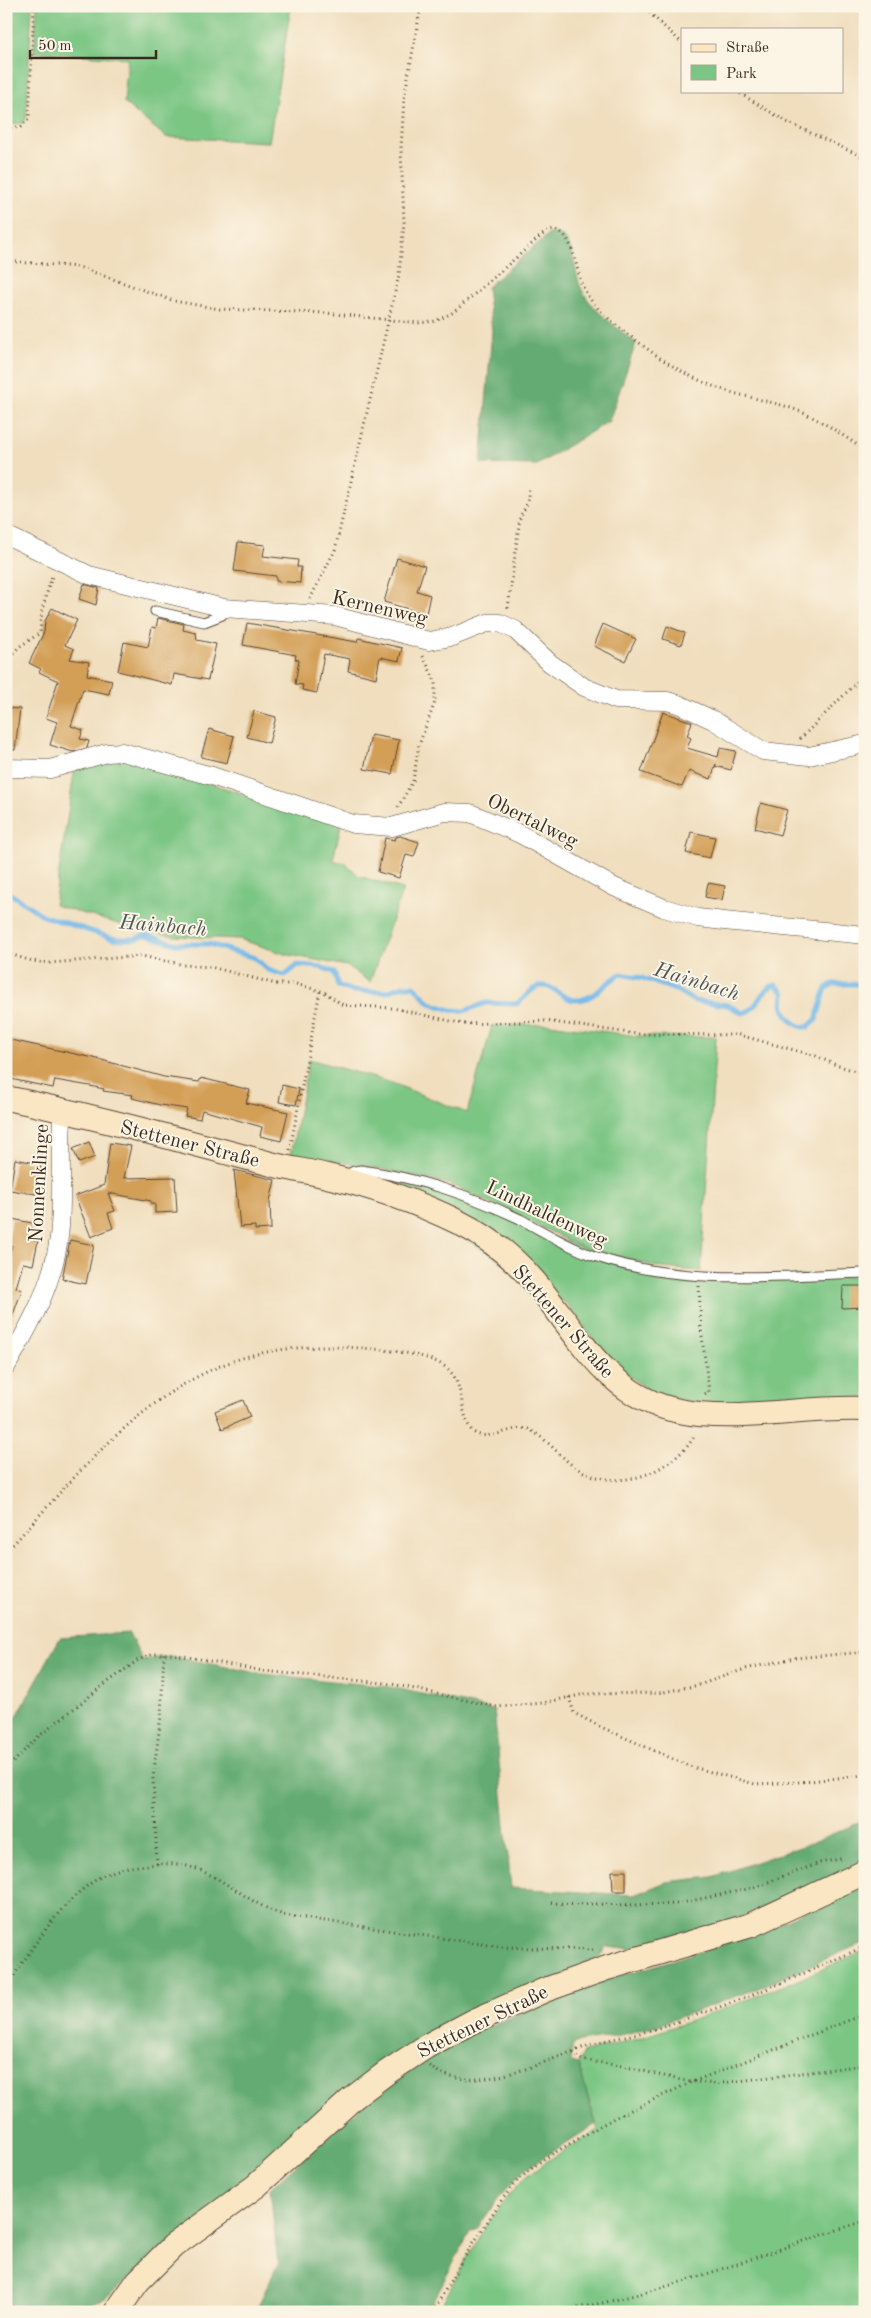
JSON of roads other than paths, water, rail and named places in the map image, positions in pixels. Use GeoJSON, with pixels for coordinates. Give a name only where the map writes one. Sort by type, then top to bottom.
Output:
{"type":"FeatureCollection","features":[{"type":"Feature","properties":{"kind":"main road","name":"Stettener Straße"},"geometry":{"type":"LineString","coordinates":[[6,1098],[63,1110],[287,1168],[339,1179],[411,1203],[466,1226],[518,1265],[550,1300],[594,1360],[618,1383],[652,1403],[677,1411],[698,1414],[736,1415],[828,1408],[865,1409]]}},
{"type":"Feature","properties":{"kind":"main road","name":"Stettener Straße"},"geometry":{"type":"LineString","coordinates":[[116,2312],[138,2281],[173,2246],[256,2186],[353,2098],[415,2054],[472,2022],[539,1992],[607,1968],[751,1925],[864,1872]]}},
{"type":"Feature","properties":{"kind":"street","name":"Kernenweg"},"geometry":{"type":"LineString","coordinates":[[6,536],[56,561],[113,582],[224,608],[349,618],[426,640],[439,640],[487,623],[504,624],[515,630],[558,670],[594,692],[622,701],[662,701],[678,704],[713,720],[758,748],[781,754],[814,756],[865,744]]}},
{"type":"Feature","properties":{"kind":"street","name":"Obertalweg"},"geometry":{"type":"LineString","coordinates":[[6,768],[50,768],[107,753],[122,752],[212,776],[353,824],[392,827],[444,812],[462,811],[507,827],[548,848],[614,887],[680,913],[724,922],[865,934]]}},
{"type":"Feature","properties":{"kind":"street","name":"Nonnenklinge"},"geometry":{"type":"LineString","coordinates":[[6,1367],[37,1312],[55,1259],[60,1227],[60,1135],[63,1110]]}},
{"type":"Feature","properties":{"kind":"lane"},"geometry":{"type":"LineString","coordinates":[[155,611],[206,622],[222,615],[224,608]]}},
{"type":"Feature","properties":{"kind":"lane","name":"Lindhaldenweg"},"geometry":{"type":"LineString","coordinates":[[339,1179],[358,1170],[444,1187],[495,1208],[595,1256],[659,1271],[698,1276],[865,1273]]}},
{"type":"Feature","properties":{"kind":"waterway","name":"Hainbach"},"geometry":{"type":"LineString","coordinates":[[6,891],[44,916],[115,939],[134,939],[146,935],[176,944],[209,944],[255,958],[268,970],[283,975],[298,965],[320,967],[334,972],[338,986],[353,991],[386,992],[403,986],[414,986],[430,1003],[451,1010],[464,1011],[486,1003],[516,1004],[534,989],[542,986],[552,989],[567,998],[583,999],[595,994],[621,974],[642,978],[678,991],[694,1001],[728,1005],[742,1013],[752,1008],[766,990],[776,985],[784,993],[783,1005],[786,1014],[799,1026],[808,1027],[816,1020],[826,988],[833,984],[865,984]]}}]}
